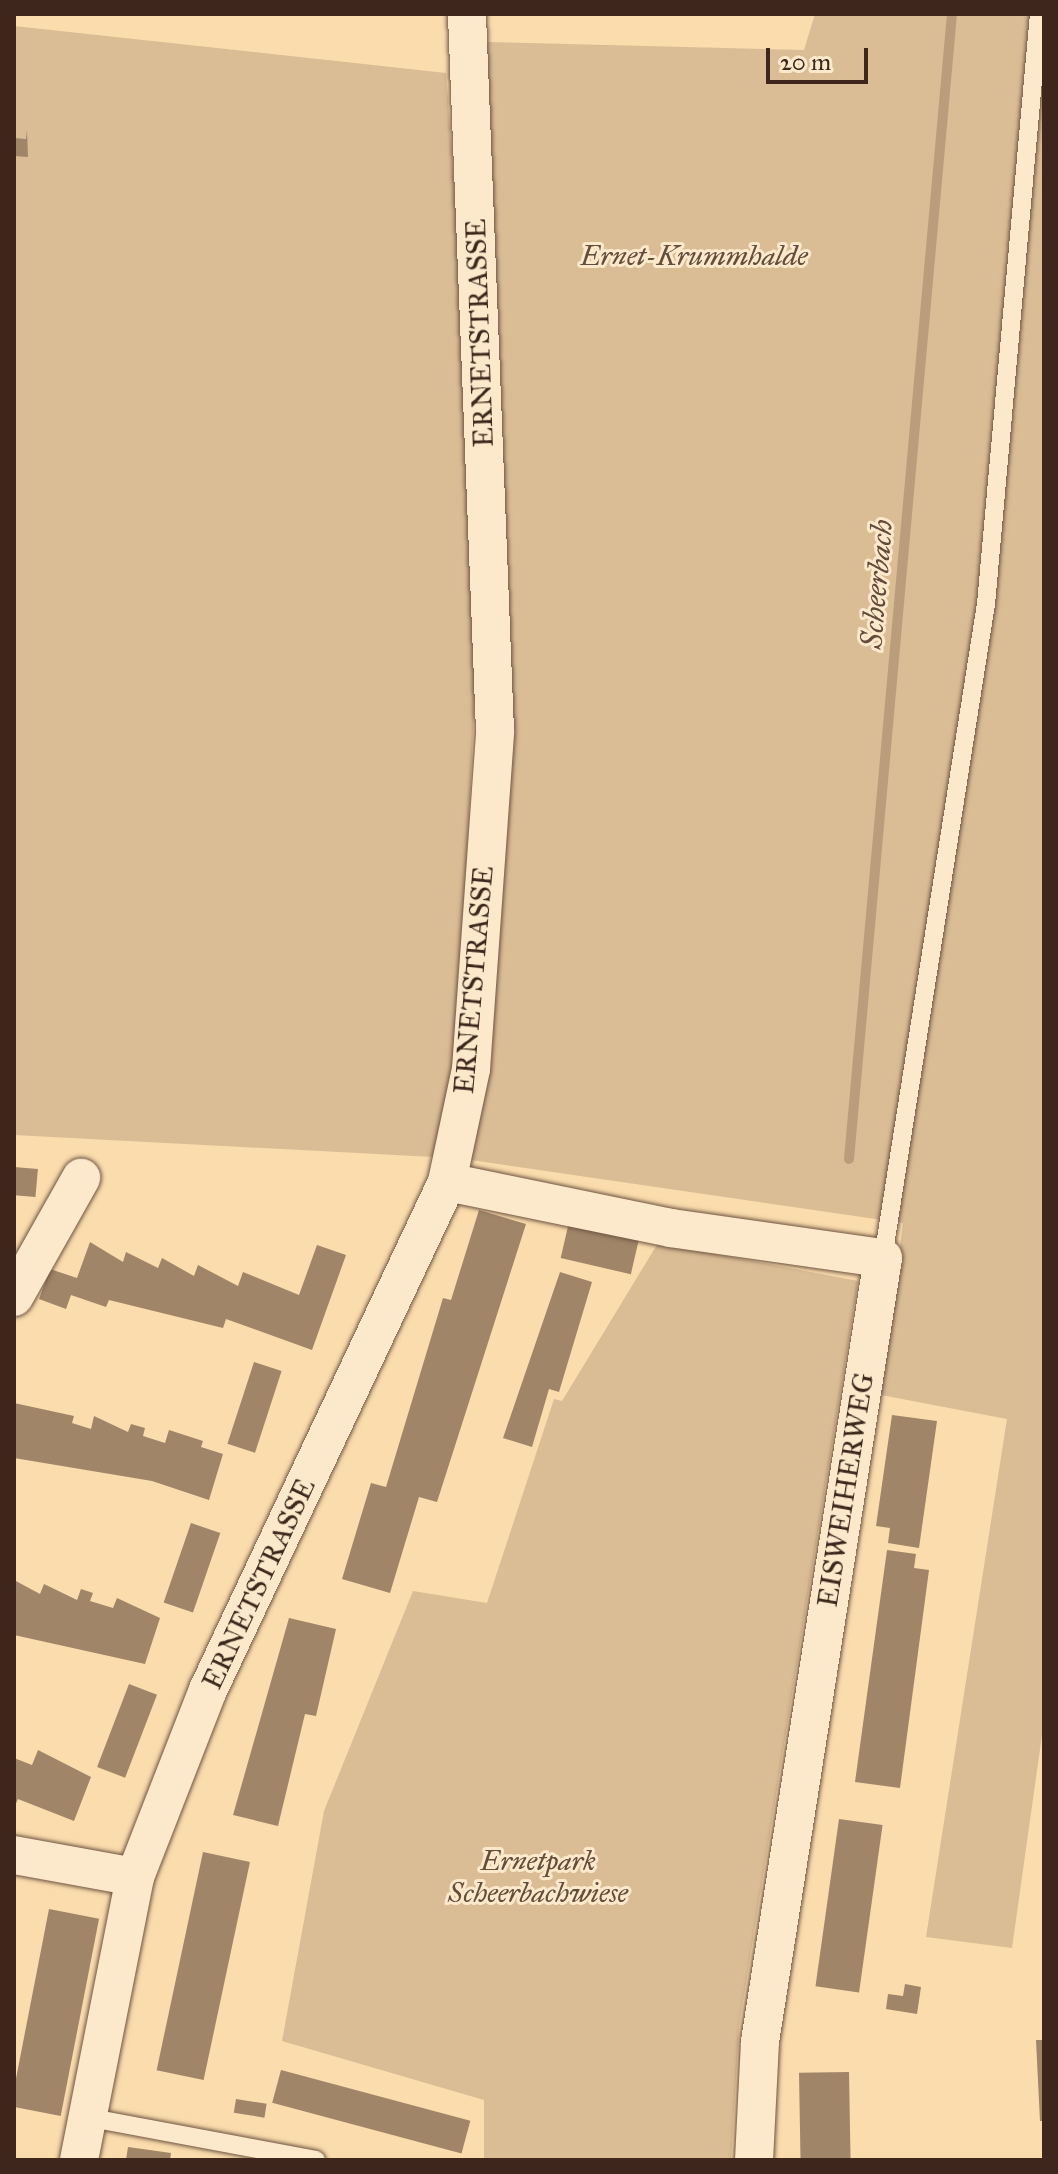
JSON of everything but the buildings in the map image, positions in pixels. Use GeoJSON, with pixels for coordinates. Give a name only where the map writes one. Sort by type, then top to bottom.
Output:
{"type":"FeatureCollection","features":[{"type":"Feature","properties":{"kind":"street","name":"ERNETSTRASSE"},"geometry":{"type":"LineString","coordinates":[[79,2160],[135,1877],[208,1690],[447,1182],[471,1069],[495,731],[467,14]]}},
{"type":"Feature","properties":{"kind":"street"},"geometry":{"type":"LineString","coordinates":[[14,1297],[81,1178]]}},
{"type":"Feature","properties":{"kind":"street"},"geometry":{"type":"LineString","coordinates":[[447,1182],[671,1228],[883,1258]]}},
{"type":"Feature","properties":{"kind":"street","name":"EISWEIHERWEG"},"geometry":{"type":"LineString","coordinates":[[754,2160],[760,2042],[883,1258]]}},
{"type":"Feature","properties":{"kind":"street"},"geometry":{"type":"LineString","coordinates":[[14,1855],[135,1877]]}},
{"type":"Feature","properties":{"kind":"lane"},"geometry":{"type":"LineString","coordinates":[[883,1258],[986,604],[1039,14]]}},
{"type":"Feature","properties":{"kind":"lane"},"geometry":{"type":"LineString","coordinates":[[86,2117],[316,2160]]}},
{"type":"Feature","properties":{"kind":"green space","name":"Ernet-Krummhalde"},"geometry":{"type":"Polygon","coordinates":[[[815,14],[1044,14],[1044,1721],[1012,1948],[926,1937],[1007,1419],[881,1395],[903,1223],[471,1160],[491,1065],[508,732],[486,42],[804,50],[815,14]]]}},
{"type":"Feature","properties":{"kind":"green space"},"geometry":{"type":"Polygon","coordinates":[[[14,26],[446,73],[481,561],[457,1071],[433,1157],[14,1135],[14,26]]]}},
{"type":"Feature","properties":{"kind":"green space","name":"Ernetpark Scheerbachwiese"},"geometry":{"type":"Polygon","coordinates":[[[658,1243],[858,1281],[739,2027],[731,2160],[484,2160],[484,2100],[282,2041],[324,1811],[413,1591],[487,1603],[554,1399],[562,1401],[658,1243]]]}},
{"type":"Feature","properties":{"kind":"waterway","name":"Scheerbach"},"geometry":{"type":"LineString","coordinates":[[849,1159],[952,14]]}}]}
